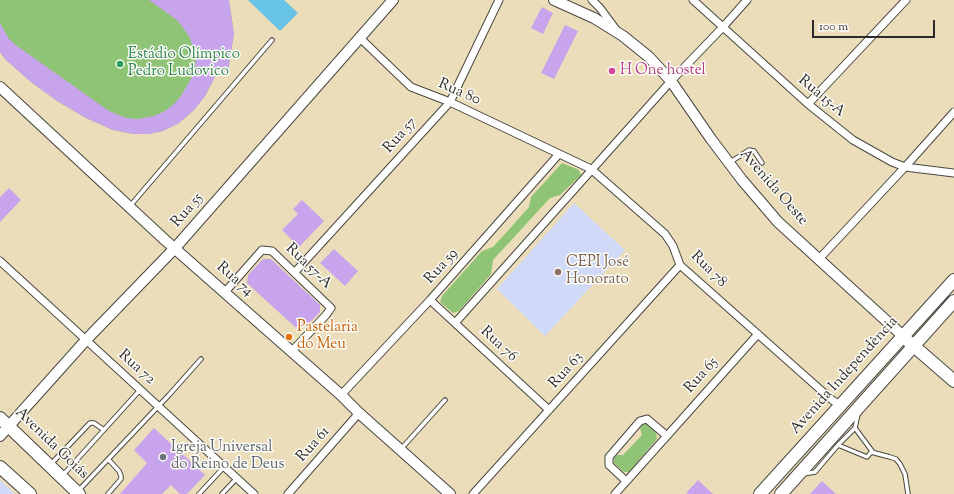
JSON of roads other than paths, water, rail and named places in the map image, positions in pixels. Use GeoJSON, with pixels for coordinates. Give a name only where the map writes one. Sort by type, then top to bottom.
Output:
{"type":"FeatureCollection","features":[{"type":"Feature","properties":{"kind":"main road","name":"Avenida Independência"},"geometry":{"type":"LineString","coordinates":[[760,494],[954,280]]}},
{"type":"Feature","properties":{"kind":"main road","name":"Avenida Independência"},"geometry":{"type":"LineString","coordinates":[[781,494],[954,301]]}},
{"type":"Feature","properties":{"kind":"main road","name":"Avenida Oeste"},"geometry":{"type":"LineString","coordinates":[[903,336],[954,381]]}},
{"type":"Feature","properties":{"kind":"main road","name":"Avenida Goiás"},"geometry":{"type":"LineString","coordinates":[[5,422],[78,493]]}},
{"type":"Feature","properties":{"kind":"main road"},"geometry":{"type":"LineString","coordinates":[[0,467],[30,494]]}},
{"type":"Feature","properties":{"kind":"street","name":"Rua 55"},"geometry":{"type":"LineString","coordinates":[[0,436],[5,422],[175,248],[393,0]]}},
{"type":"Feature","properties":{"kind":"street","name":"Rua 57"},"geometry":{"type":"LineString","coordinates":[[295,272],[450,102],[499,0]]}},
{"type":"Feature","properties":{"kind":"street","name":"Avenida Oeste"},"geometry":{"type":"LineString","coordinates":[[554,0],[594,18],[619,34],[649,57],[671,81],[729,163],[778,222],[903,336]]}},
{"type":"Feature","properties":{"kind":"street","name":"Avenida Oeste"},"geometry":{"type":"LineString","coordinates":[[592,0],[600,8],[619,34]]}},
{"type":"Feature","properties":{"kind":"street","name":"Rua 15-A"},"geometry":{"type":"LineString","coordinates":[[693,0],[808,104],[853,140],[892,162],[905,167],[954,173]]}},
{"type":"Feature","properties":{"kind":"street"},"geometry":{"type":"LineString","coordinates":[[455,323],[591,169],[747,0]]}},
{"type":"Feature","properties":{"kind":"street"},"geometry":{"type":"LineString","coordinates":[[808,104],[906,0]]}},
{"type":"Feature","properties":{"kind":"street","name":"Rua 80"},"geometry":{"type":"LineString","coordinates":[[360,38],[411,87],[450,102],[559,154]]}},
{"type":"Feature","properties":{"kind":"street","name":"Rua 74"},"geometry":{"type":"LineString","coordinates":[[0,87],[175,248],[292,351],[450,494]]}},
{"type":"Feature","properties":{"kind":"street"},"geometry":{"type":"LineString","coordinates":[[819,259],[954,112]]}},
{"type":"Feature","properties":{"kind":"street","name":"Rua 78"},"geometry":{"type":"LineString","coordinates":[[559,154],[591,169],[665,234],[673,246],[680,265],[840,406]]}},
{"type":"Feature","properties":{"kind":"street","name":"Rua 59"},"geometry":{"type":"LineString","coordinates":[[341,395],[430,300],[559,154]]}},
{"type":"Feature","properties":{"kind":"street","name":"Rua 57-A"},"geometry":{"type":"LineString","coordinates":[[225,292],[262,250],[272,251],[331,308],[292,351]]}},
{"type":"Feature","properties":{"kind":"street","name":"Rua 72"},"geometry":{"type":"LineString","coordinates":[[0,261],[254,494]]}},
{"type":"Feature","properties":{"kind":"street","name":"Rua 63"},"geometry":{"type":"LineString","coordinates":[[473,494],[680,265]]}},
{"type":"Feature","properties":{"kind":"street","name":"Rua 76"},"geometry":{"type":"LineString","coordinates":[[430,300],[549,410]]}},
{"type":"Feature","properties":{"kind":"street","name":"Rua 65"},"geometry":{"type":"LineString","coordinates":[[615,494],[758,334]]}},
{"type":"Feature","properties":{"kind":"street","name":"Rua 61"},"geometry":{"type":"LineString","coordinates":[[288,494],[359,413]]}},
{"type":"Feature","properties":{"kind":"street"},"geometry":{"type":"LineString","coordinates":[[626,481],[609,466],[609,457],[640,421],[647,419],[667,436]]}},
{"type":"Feature","properties":{"kind":"lane"},"geometry":{"type":"LineString","coordinates":[[130,206],[272,40]]}},
{"type":"Feature","properties":{"kind":"lane"},"geometry":{"type":"LineString","coordinates":[[729,163],[749,150],[754,151],[762,163]]}},
{"type":"Feature","properties":{"kind":"lane"},"geometry":{"type":"LineString","coordinates":[[78,493],[201,359]]}},
{"type":"Feature","properties":{"kind":"lane"},"geometry":{"type":"LineString","coordinates":[[61,477],[140,390]]}},
{"type":"Feature","properties":{"kind":"lane"},"geometry":{"type":"LineString","coordinates":[[400,450],[445,400]]}},
{"type":"Feature","properties":{"kind":"lane"},"geometry":{"type":"LineString","coordinates":[[798,475],[815,472],[855,428],[860,406]]}},
{"type":"Feature","properties":{"kind":"lane"},"geometry":{"type":"LineString","coordinates":[[49,466],[90,423],[94,422],[104,430]]}},
{"type":"Feature","properties":{"kind":"lane"},"geometry":{"type":"LineString","coordinates":[[855,428],[871,452],[890,456],[896,459],[905,474],[908,494]]}},
{"type":"Feature","properties":{"kind":"lane"},"geometry":{"type":"LineString","coordinates":[[838,445],[867,457],[871,452]]}},
{"type":"Feature","properties":{"kind":"lane"},"geometry":{"type":"LineString","coordinates":[[108,459],[119,471],[121,476],[121,480],[108,494]]}},
{"type":"Feature","properties":{"kind":"lane"},"geometry":{"type":"LineString","coordinates":[[200,494],[224,467]]}},
{"type":"Feature","properties":{"kind":"lane"},"geometry":{"type":"LineString","coordinates":[[222,494],[237,478]]}},
{"type":"Feature","properties":{"kind":"water"},"geometry":{"type":"Polygon","coordinates":[[[248,0],[284,0],[298,13],[280,31],[248,0]]]}},
{"type":"Feature","properties":{"kind":"place","name":"Estádio Olímpico Pedro Ludovico"},"geometry":{"type":"Point","coordinates":[120,64]}},
{"type":"Feature","properties":{"kind":"place","name":"H One hostel"},"geometry":{"type":"Point","coordinates":[612,71]}},
{"type":"Feature","properties":{"kind":"place","name":"CEPI José Honorato"},"geometry":{"type":"Point","coordinates":[558,272]}},
{"type":"Feature","properties":{"kind":"place","name":"Pastelaria do Meu"},"geometry":{"type":"Point","coordinates":[289,337]}},
{"type":"Feature","properties":{"kind":"place","name":"Igreja Universal do Reino de Deus"},"geometry":{"type":"Point","coordinates":[163,457]}}]}
